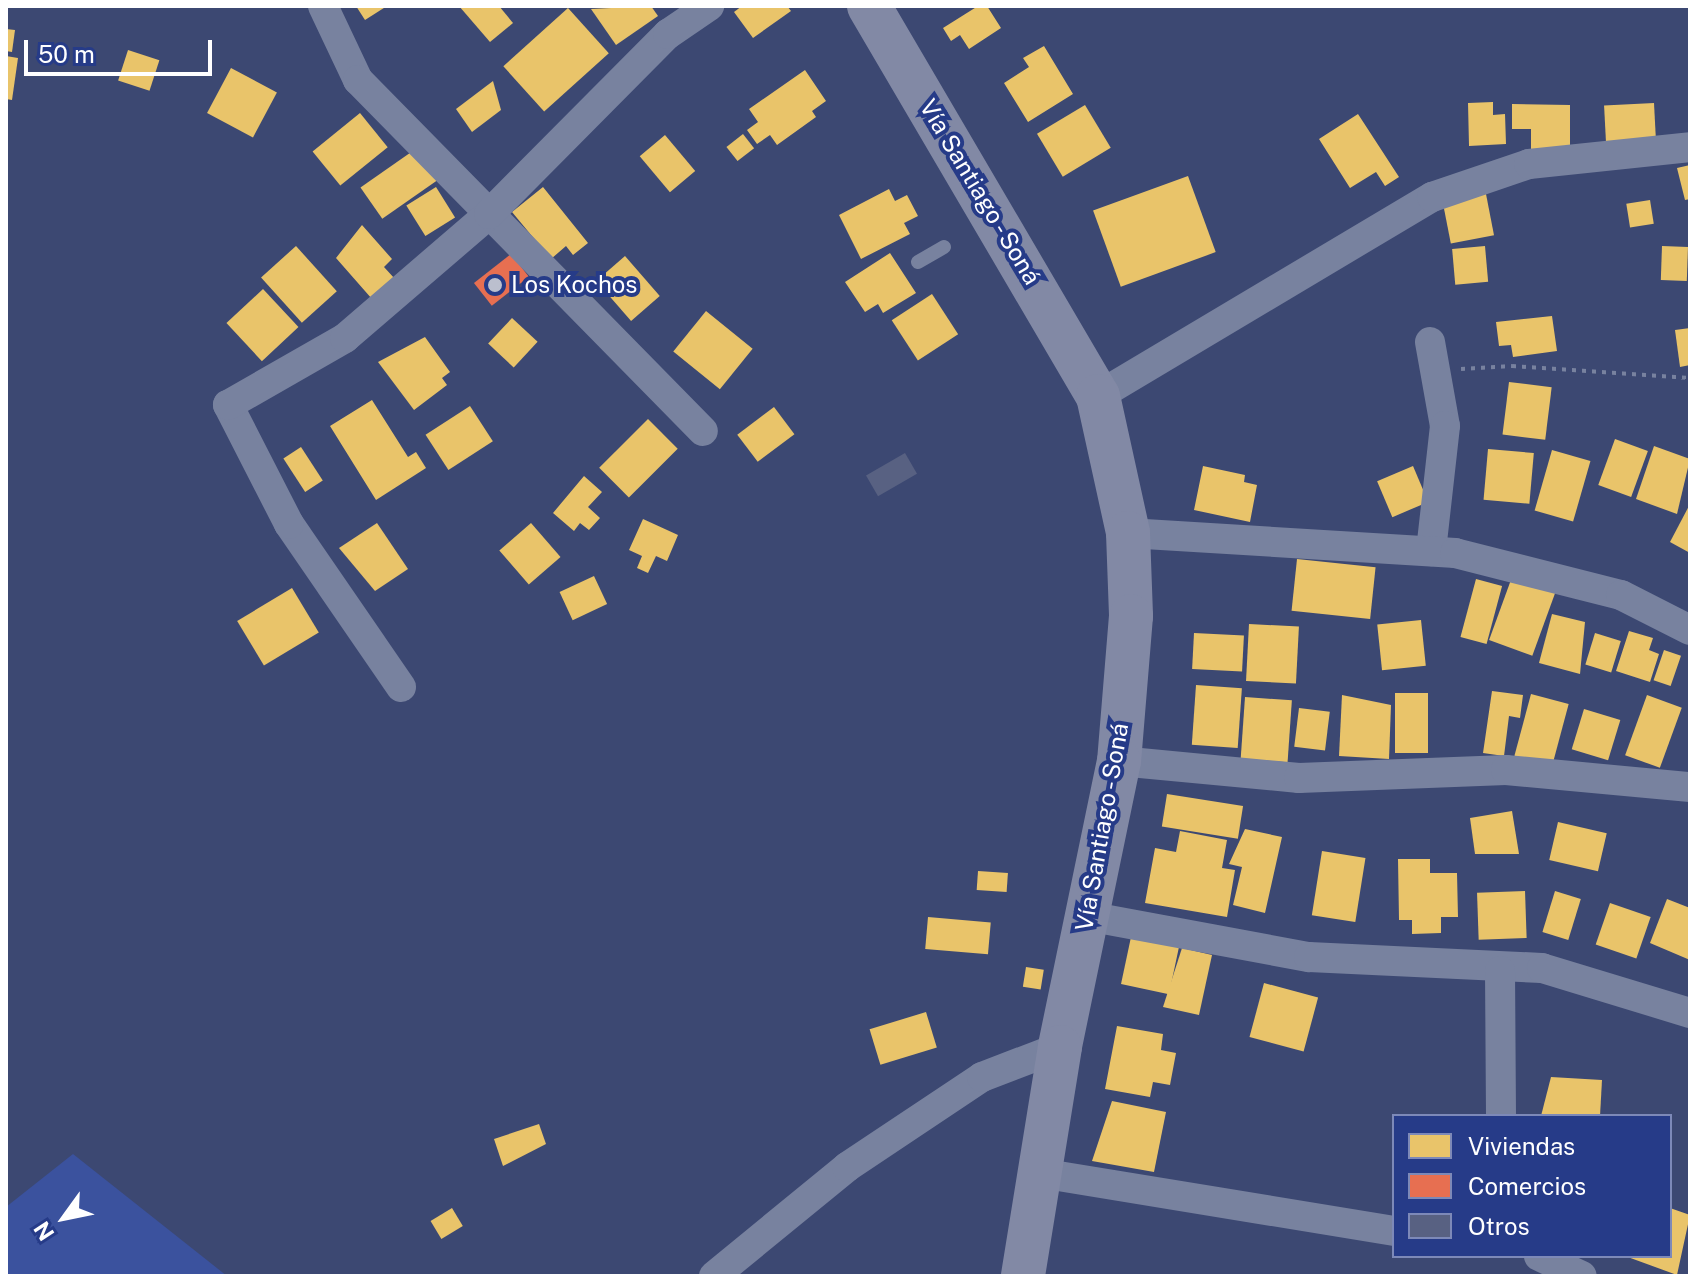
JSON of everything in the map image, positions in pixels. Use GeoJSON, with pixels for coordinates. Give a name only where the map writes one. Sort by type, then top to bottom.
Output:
{"type":"FeatureCollection","features":[{"type":"Feature","properties":{"kind":"main road","name":"Vía Santiago - Soná"},"geometry":{"type":"LineString","coordinates":[[869,6],[1098,396],[1128,533],[1131,616],[1119,761],[1060,1047],[1023,1276]]}},
{"type":"Feature","properties":{"kind":"street"},"geometry":{"type":"LineString","coordinates":[[323,6],[358,80],[703,431]]}},
{"type":"Feature","properties":{"kind":"street"},"geometry":{"type":"LineString","coordinates":[[401,687],[289,524],[228,405],[345,338],[489,214],[668,34],[709,6]]}},
{"type":"Feature","properties":{"kind":"street"},"geometry":{"type":"LineString","coordinates":[[1098,396],[1432,197],[1529,164],[1690,147]]}},
{"type":"Feature","properties":{"kind":"street"},"geometry":{"type":"LineString","coordinates":[[1431,551],[1445,426],[1432,357]]}},
{"type":"Feature","properties":{"kind":"street"},"geometry":{"type":"LineString","coordinates":[[1128,533],[1431,551],[1621,595],[1690,630]]}},
{"type":"Feature","properties":{"kind":"street"},"geometry":{"type":"LineString","coordinates":[[1119,761],[1299,778],[1506,770],[1690,787]]}},
{"type":"Feature","properties":{"kind":"street"},"geometry":{"type":"LineString","coordinates":[[1087,916],[1309,957],[1500,971],[1542,968],[1690,1013]]}},
{"type":"Feature","properties":{"kind":"street"},"geometry":{"type":"LineString","coordinates":[[1500,971],[1501,1114]]}},
{"type":"Feature","properties":{"kind":"street"},"geometry":{"type":"LineString","coordinates":[[714,1276],[847,1167],[982,1077],[1060,1047]]}},
{"type":"Feature","properties":{"kind":"street"},"geometry":{"type":"LineString","coordinates":[[1040,1173],[1392,1231]]}},
{"type":"Feature","properties":{"kind":"street"},"geometry":{"type":"LineString","coordinates":[[1543,1258],[1582,1276]]}},
{"type":"Feature","properties":{"kind":"lane"},"geometry":{"type":"LineString","coordinates":[[918,262],[944,247]]}},
{"type":"Feature","properties":{"kind":"path"},"geometry":{"type":"LineString","coordinates":[[1432,357],[1512,366],[1690,378]]}},
{"type":"Feature","properties":{"kind":"shaded area"},"geometry":{"type":"Polygon","coordinates":[[[73,1154],[227,1276],[6,1276],[6,1207],[73,1154]]]}},
{"type":"Feature","properties":{"kind":"building: Viviendas"},"geometry":{"type":"Polygon","coordinates":[[[356,6],[387,6],[365,20],[356,6]]]}},
{"type":"Feature","properties":{"kind":"building: Viviendas"},"geometry":{"type":"Polygon","coordinates":[[[459,6],[499,6],[513,23],[490,42],[459,6]]]}},
{"type":"Feature","properties":{"kind":"building: Viviendas"},"geometry":{"type":"Polygon","coordinates":[[[651,6],[658,16],[616,45],[591,9],[651,6]]]}},
{"type":"Feature","properties":{"kind":"building: Viviendas"},"geometry":{"type":"Polygon","coordinates":[[[742,6],[787,6],[791,11],[753,38],[734,12],[742,6]]]}},
{"type":"Feature","properties":{"kind":"building: Viviendas"},"geometry":{"type":"Polygon","coordinates":[[[978,6],[987,6],[1001,28],[969,49],[960,35],[951,41],[943,28],[978,6]]]}},
{"type":"Feature","properties":{"kind":"building: Viviendas"},"geometry":{"type":"Polygon","coordinates":[[[568,8],[609,53],[544,112],[503,66],[568,8]]]}},
{"type":"Feature","properties":{"kind":"building: Viviendas"},"geometry":{"type":"Polygon","coordinates":[[[6,29],[15,30],[12,52],[6,51],[6,29]]]}},
{"type":"Feature","properties":{"kind":"building: Viviendas"},"geometry":{"type":"Polygon","coordinates":[[[1044,46],[1073,94],[1028,122],[1004,83],[1029,67],[1023,58],[1044,46]]]}},
{"type":"Feature","properties":{"kind":"building: Viviendas"},"geometry":{"type":"Polygon","coordinates":[[[128,50],[159,60],[149,91],[118,80],[128,50]]]}},
{"type":"Feature","properties":{"kind":"building: Viviendas"},"geometry":{"type":"Polygon","coordinates":[[[6,56],[18,58],[12,100],[6,99],[6,56]]]}},
{"type":"Feature","properties":{"kind":"building: Viviendas"},"geometry":{"type":"Polygon","coordinates":[[[231,68],[277,92],[253,137],[207,113],[231,68]]]}},
{"type":"Feature","properties":{"kind":"building: Viviendas"},"geometry":{"type":"Polygon","coordinates":[[[805,70],[826,101],[812,111],[816,117],[777,145],[770,135],[757,144],[747,130],[758,122],[749,109],[805,70]]]}},
{"type":"Feature","properties":{"kind":"building: Viviendas"},"geometry":{"type":"Polygon","coordinates":[[[493,81],[501,110],[472,132],[456,109],[493,81]]]}},
{"type":"Feature","properties":{"kind":"building: Viviendas"},"geometry":{"type":"Polygon","coordinates":[[[1493,102],[1493,115],[1505,114],[1506,144],[1469,146],[1468,103],[1493,102]]]}},
{"type":"Feature","properties":{"kind":"building: Viviendas"},"geometry":{"type":"Polygon","coordinates":[[[1654,103],[1656,143],[1606,146],[1604,106],[1654,103]]]}},
{"type":"Feature","properties":{"kind":"building: Viviendas"},"geometry":{"type":"Polygon","coordinates":[[[1512,104],[1570,105],[1570,152],[1531,152],[1531,129],[1512,129],[1512,104]]]}},
{"type":"Feature","properties":{"kind":"building: Viviendas"},"geometry":{"type":"Polygon","coordinates":[[[1085,105],[1111,148],[1063,177],[1037,134],[1085,105]]]}},
{"type":"Feature","properties":{"kind":"building: Viviendas"},"geometry":{"type":"Polygon","coordinates":[[[360,113],[388,147],[340,186],[313,151],[360,113]]]}},
{"type":"Feature","properties":{"kind":"building: Viviendas"},"geometry":{"type":"Polygon","coordinates":[[[1358,114],[1399,177],[1385,186],[1376,172],[1350,188],[1319,139],[1358,114]]]}},
{"type":"Feature","properties":{"kind":"building: Viviendas"},"geometry":{"type":"Polygon","coordinates":[[[743,134],[754,148],[738,161],[726,147],[743,134]]]}},
{"type":"Feature","properties":{"kind":"building: Viviendas"},"geometry":{"type":"Polygon","coordinates":[[[665,135],[695,171],[670,192],[640,156],[665,135]]]}},
{"type":"Feature","properties":{"kind":"building: Viviendas"},"geometry":{"type":"Polygon","coordinates":[[[417,148],[439,179],[382,219],[360,188],[417,148]]]}},
{"type":"Feature","properties":{"kind":"building: Viviendas"},"geometry":{"type":"Polygon","coordinates":[[[1690,165],[1690,199],[1685,200],[1677,168],[1690,165]]]}},
{"type":"Feature","properties":{"kind":"building: Viviendas"},"geometry":{"type":"Polygon","coordinates":[[[1188,176],[1216,252],[1121,287],[1093,211],[1188,176]]]}},
{"type":"Feature","properties":{"kind":"building: Viviendas"},"geometry":{"type":"Polygon","coordinates":[[[436,187],[455,218],[425,236],[406,206],[436,187]]]}},
{"type":"Feature","properties":{"kind":"building: Viviendas"},"geometry":{"type":"Polygon","coordinates":[[[543,187],[588,243],[573,255],[566,246],[551,259],[512,212],[543,187]]]}},
{"type":"Feature","properties":{"kind":"building: Viviendas"},"geometry":{"type":"Polygon","coordinates":[[[889,189],[895,201],[907,195],[918,216],[904,223],[910,234],[861,259],[839,215],[889,189]]]}},
{"type":"Feature","properties":{"kind":"building: Viviendas"},"geometry":{"type":"Polygon","coordinates":[[[1486,194],[1494,235],[1451,244],[1443,202],[1486,194]]]}},
{"type":"Feature","properties":{"kind":"building: Viviendas"},"geometry":{"type":"Polygon","coordinates":[[[1650,200],[1654,224],[1630,227],[1626,204],[1650,200]]]}},
{"type":"Feature","properties":{"kind":"building: Viviendas"},"geometry":{"type":"Polygon","coordinates":[[[362,225],[392,259],[384,267],[395,279],[372,299],[336,258],[362,225]]]}},
{"type":"Feature","properties":{"kind":"building: Viviendas"},"geometry":{"type":"Polygon","coordinates":[[[296,246],[337,291],[302,323],[261,277],[296,246]]]}},
{"type":"Feature","properties":{"kind":"building: Viviendas"},"geometry":{"type":"Polygon","coordinates":[[[1485,246],[1488,282],[1455,285],[1452,249],[1485,246]]]}},
{"type":"Feature","properties":{"kind":"building: Viviendas"},"geometry":{"type":"Polygon","coordinates":[[[1662,246],[1688,247],[1687,281],[1661,280],[1662,246]]]}},
{"type":"Feature","properties":{"kind":"building: Viviendas"},"geometry":{"type":"Polygon","coordinates":[[[890,253],[916,293],[883,313],[878,304],[865,312],[845,282],[890,253]]]}},
{"type":"Feature","properties":{"kind":"building: Viviendas"},"geometry":{"type":"Polygon","coordinates":[[[625,256],[660,296],[631,321],[596,281],[625,256]]]}},
{"type":"Feature","properties":{"kind":"building: Viviendas"},"geometry":{"type":"Polygon","coordinates":[[[263,289],[298,327],[262,361],[226,323],[263,289]]]}},
{"type":"Feature","properties":{"kind":"building: Viviendas"},"geometry":{"type":"Polygon","coordinates":[[[932,294],[958,334],[918,360],[892,320],[932,294]]]}},
{"type":"Feature","properties":{"kind":"building: Viviendas"},"geometry":{"type":"Polygon","coordinates":[[[706,311],[753,349],[720,389],[673,351],[706,311]]]}},
{"type":"Feature","properties":{"kind":"building: Viviendas"},"geometry":{"type":"Polygon","coordinates":[[[1552,316],[1557,351],[1513,357],[1511,345],[1499,346],[1496,322],[1552,316]]]}},
{"type":"Feature","properties":{"kind":"building: Viviendas"},"geometry":{"type":"Polygon","coordinates":[[[512,318],[538,342],[514,367],[488,344],[512,318]]]}},
{"type":"Feature","properties":{"kind":"building: Viviendas"},"geometry":{"type":"Polygon","coordinates":[[[1690,328],[1690,365],[1680,367],[1675,330],[1690,328]]]}},
{"type":"Feature","properties":{"kind":"building: Viviendas"},"geometry":{"type":"Polygon","coordinates":[[[425,337],[450,372],[442,378],[447,385],[414,410],[378,362],[425,337]]]}},
{"type":"Feature","properties":{"kind":"building: Viviendas"},"geometry":{"type":"Polygon","coordinates":[[[1509,382],[1552,387],[1545,440],[1503,435],[1509,382]]]}},
{"type":"Feature","properties":{"kind":"building: Viviendas"},"geometry":{"type":"Polygon","coordinates":[[[372,400],[408,457],[416,452],[426,468],[376,500],[330,426],[372,400]]]}},
{"type":"Feature","properties":{"kind":"building: Viviendas"},"geometry":{"type":"Polygon","coordinates":[[[470,406],[493,441],[448,470],[426,435],[470,406]]]}},
{"type":"Feature","properties":{"kind":"building: Viviendas"},"geometry":{"type":"Polygon","coordinates":[[[774,407],[794,434],[758,462],[737,435],[774,407]]]}},
{"type":"Feature","properties":{"kind":"building: Viviendas"},"geometry":{"type":"Polygon","coordinates":[[[648,419],[678,449],[629,497],[599,468],[648,419]]]}},
{"type":"Feature","properties":{"kind":"building: Viviendas"},"geometry":{"type":"Polygon","coordinates":[[[1615,439],[1648,451],[1631,497],[1598,485],[1615,439]]]}},
{"type":"Feature","properties":{"kind":"building: Viviendas"},"geometry":{"type":"Polygon","coordinates":[[[1654,446],[1690,459],[1677,514],[1636,499],[1654,446]]]}},
{"type":"Feature","properties":{"kind":"building: Viviendas"},"geometry":{"type":"Polygon","coordinates":[[[301,447],[323,481],[305,492],[283,458],[301,447]]]}},
{"type":"Feature","properties":{"kind":"building: Viviendas"},"geometry":{"type":"Polygon","coordinates":[[[1488,449],[1534,453],[1529,504],[1484,500],[1488,449]]]}},
{"type":"Feature","properties":{"kind":"building: Viviendas"},"geometry":{"type":"Polygon","coordinates":[[[1552,450],[1590,461],[1573,522],[1535,511],[1552,450]]]}},
{"type":"Feature","properties":{"kind":"building: Viviendas"},"geometry":{"type":"Polygon","coordinates":[[[1203,466],[1245,475],[1244,482],[1257,485],[1250,522],[1194,510],[1203,466]]]}},
{"type":"Feature","properties":{"kind":"building: Viviendas"},"geometry":{"type":"Polygon","coordinates":[[[1413,466],[1428,502],[1392,517],[1377,481],[1413,466]]]}},
{"type":"Feature","properties":{"kind":"building: Viviendas"},"geometry":{"type":"Polygon","coordinates":[[[584,476],[602,492],[588,507],[600,518],[589,530],[580,523],[574,531],[553,513],[584,476]]]}},
{"type":"Feature","properties":{"kind":"building: Viviendas"},"geometry":{"type":"Polygon","coordinates":[[[1690,504],[1690,553],[1670,542],[1690,504]]]}},
{"type":"Feature","properties":{"kind":"building: Viviendas"},"geometry":{"type":"Polygon","coordinates":[[[643,519],[678,535],[667,561],[656,556],[648,573],[637,568],[642,556],[629,550],[643,519]]]}},
{"type":"Feature","properties":{"kind":"building: Viviendas"},"geometry":{"type":"Polygon","coordinates":[[[377,523],[408,569],[375,591],[339,548],[377,523]]]}},
{"type":"Feature","properties":{"kind":"building: Viviendas"},"geometry":{"type":"Polygon","coordinates":[[[531,523],[561,557],[529,585],[499,551],[531,523]]]}},
{"type":"Feature","properties":{"kind":"building: Viviendas"},"geometry":{"type":"Polygon","coordinates":[[[1297,559],[1376,567],[1370,619],[1292,611],[1297,559]]]}},
{"type":"Feature","properties":{"kind":"building: Viviendas"},"geometry":{"type":"Polygon","coordinates":[[[594,576],[607,604],[573,620],[560,592],[594,576]]]}},
{"type":"Feature","properties":{"kind":"building: Viviendas"},"geometry":{"type":"Polygon","coordinates":[[[1512,577],[1555,593],[1532,656],[1489,640],[1512,577]]]}},
{"type":"Feature","properties":{"kind":"building: Viviendas"},"geometry":{"type":"Polygon","coordinates":[[[1476,579],[1502,586],[1487,644],[1460,637],[1476,579]]]}},
{"type":"Feature","properties":{"kind":"building: Viviendas"},"geometry":{"type":"Polygon","coordinates":[[[292,588],[319,633],[264,666],[237,621],[292,588]]]}},
{"type":"Feature","properties":{"kind":"building: Viviendas"},"geometry":{"type":"Polygon","coordinates":[[[1552,614],[1585,622],[1580,674],[1539,663],[1552,614]]]}},
{"type":"Feature","properties":{"kind":"building: Viviendas"},"geometry":{"type":"Polygon","coordinates":[[[1421,620],[1426,666],[1382,670],[1377,625],[1421,620]]]}},
{"type":"Feature","properties":{"kind":"building: Viviendas"},"geometry":{"type":"Polygon","coordinates":[[[1249,624],[1299,627],[1296,684],[1246,681],[1249,624]]]}},
{"type":"Feature","properties":{"kind":"building: Viviendas"},"geometry":{"type":"Polygon","coordinates":[[[1629,631],[1653,638],[1649,650],[1659,654],[1650,682],[1616,671],[1629,631]]]}},
{"type":"Feature","properties":{"kind":"building: Viviendas"},"geometry":{"type":"Polygon","coordinates":[[[1194,633],[1244,636],[1242,672],[1192,669],[1194,633]]]}},
{"type":"Feature","properties":{"kind":"building: Viviendas"},"geometry":{"type":"Polygon","coordinates":[[[1595,633],[1621,641],[1611,672],[1585,665],[1595,633]]]}},
{"type":"Feature","properties":{"kind":"building: Viviendas"},"geometry":{"type":"Polygon","coordinates":[[[1664,650],[1681,656],[1671,686],[1654,680],[1664,650]]]}},
{"type":"Feature","properties":{"kind":"building: Viviendas"},"geometry":{"type":"Polygon","coordinates":[[[1196,685],[1242,688],[1238,748],[1192,745],[1196,685]]]}},
{"type":"Feature","properties":{"kind":"building: Viviendas"},"geometry":{"type":"Polygon","coordinates":[[[1492,691],[1523,695],[1520,718],[1509,716],[1504,756],[1483,753],[1492,691]]]}},
{"type":"Feature","properties":{"kind":"building: Viviendas"},"geometry":{"type":"Polygon","coordinates":[[[1395,693],[1428,693],[1428,753],[1395,753],[1395,693]]]}},
{"type":"Feature","properties":{"kind":"building: Viviendas"},"geometry":{"type":"Polygon","coordinates":[[[1531,694],[1569,704],[1552,766],[1514,756],[1531,694]]]}},
{"type":"Feature","properties":{"kind":"building: Viviendas"},"geometry":{"type":"Polygon","coordinates":[[[1342,695],[1391,705],[1389,759],[1339,756],[1342,695]]]}},
{"type":"Feature","properties":{"kind":"building: Viviendas"},"geometry":{"type":"Polygon","coordinates":[[[1647,695],[1682,708],[1660,768],[1625,755],[1647,695]]]}},
{"type":"Feature","properties":{"kind":"building: Viviendas"},"geometry":{"type":"Polygon","coordinates":[[[1245,697],[1292,700],[1288,762],[1241,759],[1245,697]]]}},
{"type":"Feature","properties":{"kind":"building: Viviendas"},"geometry":{"type":"Polygon","coordinates":[[[1299,708],[1330,712],[1325,750],[1294,747],[1299,708]]]}},
{"type":"Feature","properties":{"kind":"building: Viviendas"},"geometry":{"type":"Polygon","coordinates":[[[1584,709],[1620,720],[1608,760],[1572,749],[1584,709]]]}},
{"type":"Feature","properties":{"kind":"building: Viviendas"},"geometry":{"type":"Polygon","coordinates":[[[1167,794],[1243,806],[1238,839],[1162,827],[1167,794]]]}},
{"type":"Feature","properties":{"kind":"building: Viviendas"},"geometry":{"type":"Polygon","coordinates":[[[1512,811],[1519,854],[1475,854],[1470,818],[1512,811]]]}},
{"type":"Feature","properties":{"kind":"building: Viviendas"},"geometry":{"type":"Polygon","coordinates":[[[1558,822],[1607,833],[1598,871],[1549,860],[1558,822]]]}},
{"type":"Feature","properties":{"kind":"building: Viviendas"},"geometry":{"type":"Polygon","coordinates":[[[1245,829],[1282,837],[1265,913],[1233,905],[1242,867],[1229,864],[1245,829]]]}},
{"type":"Feature","properties":{"kind":"building: Viviendas"},"geometry":{"type":"Polygon","coordinates":[[[1180,831],[1227,840],[1222,868],[1235,870],[1227,917],[1145,903],[1155,848],[1176,852],[1180,831]]]}},
{"type":"Feature","properties":{"kind":"building: Viviendas"},"geometry":{"type":"Polygon","coordinates":[[[1322,851],[1365,858],[1355,922],[1312,915],[1322,851]]]}},
{"type":"Feature","properties":{"kind":"building: Viviendas"},"geometry":{"type":"Polygon","coordinates":[[[1398,859],[1430,859],[1430,873],[1457,873],[1458,917],[1441,917],[1441,933],[1412,934],[1412,920],[1399,920],[1398,859]]]}},
{"type":"Feature","properties":{"kind":"building: Viviendas"},"geometry":{"type":"Polygon","coordinates":[[[978,871],[1008,873],[1007,892],[977,890],[978,871]]]}},
{"type":"Feature","properties":{"kind":"building: Viviendas"},"geometry":{"type":"Polygon","coordinates":[[[1525,891],[1527,938],[1479,940],[1477,893],[1525,891]]]}},
{"type":"Feature","properties":{"kind":"building: Viviendas"},"geometry":{"type":"Polygon","coordinates":[[[1555,891],[1581,899],[1568,940],[1542,932],[1555,891]]]}},
{"type":"Feature","properties":{"kind":"building: Viviendas"},"geometry":{"type":"Polygon","coordinates":[[[1667,899],[1690,908],[1690,960],[1650,943],[1667,899]]]}},
{"type":"Feature","properties":{"kind":"building: Viviendas"},"geometry":{"type":"Polygon","coordinates":[[[1610,903],[1651,917],[1636,959],[1596,945],[1610,903]]]}},
{"type":"Feature","properties":{"kind":"building: Viviendas"},"geometry":{"type":"Polygon","coordinates":[[[928,917],[991,922],[988,954],[925,949],[928,917]]]}},
{"type":"Feature","properties":{"kind":"building: Viviendas"},"geometry":{"type":"Polygon","coordinates":[[[1131,937],[1179,947],[1169,994],[1121,984],[1131,937]]]}},
{"type":"Feature","properties":{"kind":"building: Viviendas"},"geometry":{"type":"Polygon","coordinates":[[[1182,948],[1212,955],[1199,1015],[1163,1007],[1182,948]]]}},
{"type":"Feature","properties":{"kind":"building: Viviendas"},"geometry":{"type":"Polygon","coordinates":[[[1026,967],[1044,970],[1041,990],[1023,987],[1026,967]]]}},
{"type":"Feature","properties":{"kind":"building: Viviendas"},"geometry":{"type":"Polygon","coordinates":[[[1264,983],[1318,997],[1304,1052],[1250,1037],[1264,983]]]}},
{"type":"Feature","properties":{"kind":"building: Viviendas"},"geometry":{"type":"Polygon","coordinates":[[[926,1012],[937,1047],[880,1065],[870,1029],[926,1012]]]}},
{"type":"Feature","properties":{"kind":"building: Viviendas"},"geometry":{"type":"Polygon","coordinates":[[[1117,1026],[1163,1034],[1161,1050],[1176,1053],[1170,1085],[1153,1082],[1150,1097],[1105,1089],[1117,1026]]]}},
{"type":"Feature","properties":{"kind":"building: Viviendas"},"geometry":{"type":"Polygon","coordinates":[[[1551,1077],[1602,1080],[1600,1114],[1542,1114],[1551,1077]]]}},
{"type":"Feature","properties":{"kind":"building: Viviendas"},"geometry":{"type":"Polygon","coordinates":[[[1112,1101],[1166,1112],[1154,1172],[1092,1161],[1112,1101]]]}},
{"type":"Feature","properties":{"kind":"building: Viviendas"},"geometry":{"type":"Polygon","coordinates":[[[539,1124],[546,1144],[503,1166],[494,1139],[539,1124]]]}},
{"type":"Feature","properties":{"kind":"building: Viviendas"},"geometry":{"type":"Polygon","coordinates":[[[452,1208],[463,1226],[441,1239],[431,1221],[452,1208]]]}},
{"type":"Feature","properties":{"kind":"building: Viviendas"},"geometry":{"type":"Polygon","coordinates":[[[1672,1209],[1690,1215],[1677,1275],[1630,1258],[1672,1258],[1672,1209]]]}},
{"type":"Feature","properties":{"kind":"building: Comercios"},"geometry":{"type":"Polygon","coordinates":[[[511,254],[529,277],[492,306],[474,283],[511,254]]]}},
{"type":"Feature","properties":{"kind":"building: Otros"},"geometry":{"type":"Polygon","coordinates":[[[905,453],[917,474],[878,496],[866,476],[905,453]]]}},
{"type":"Feature","properties":{"kind":"place","name":"Los Kochos"},"geometry":{"type":"Point","coordinates":[495,285]}}]}
